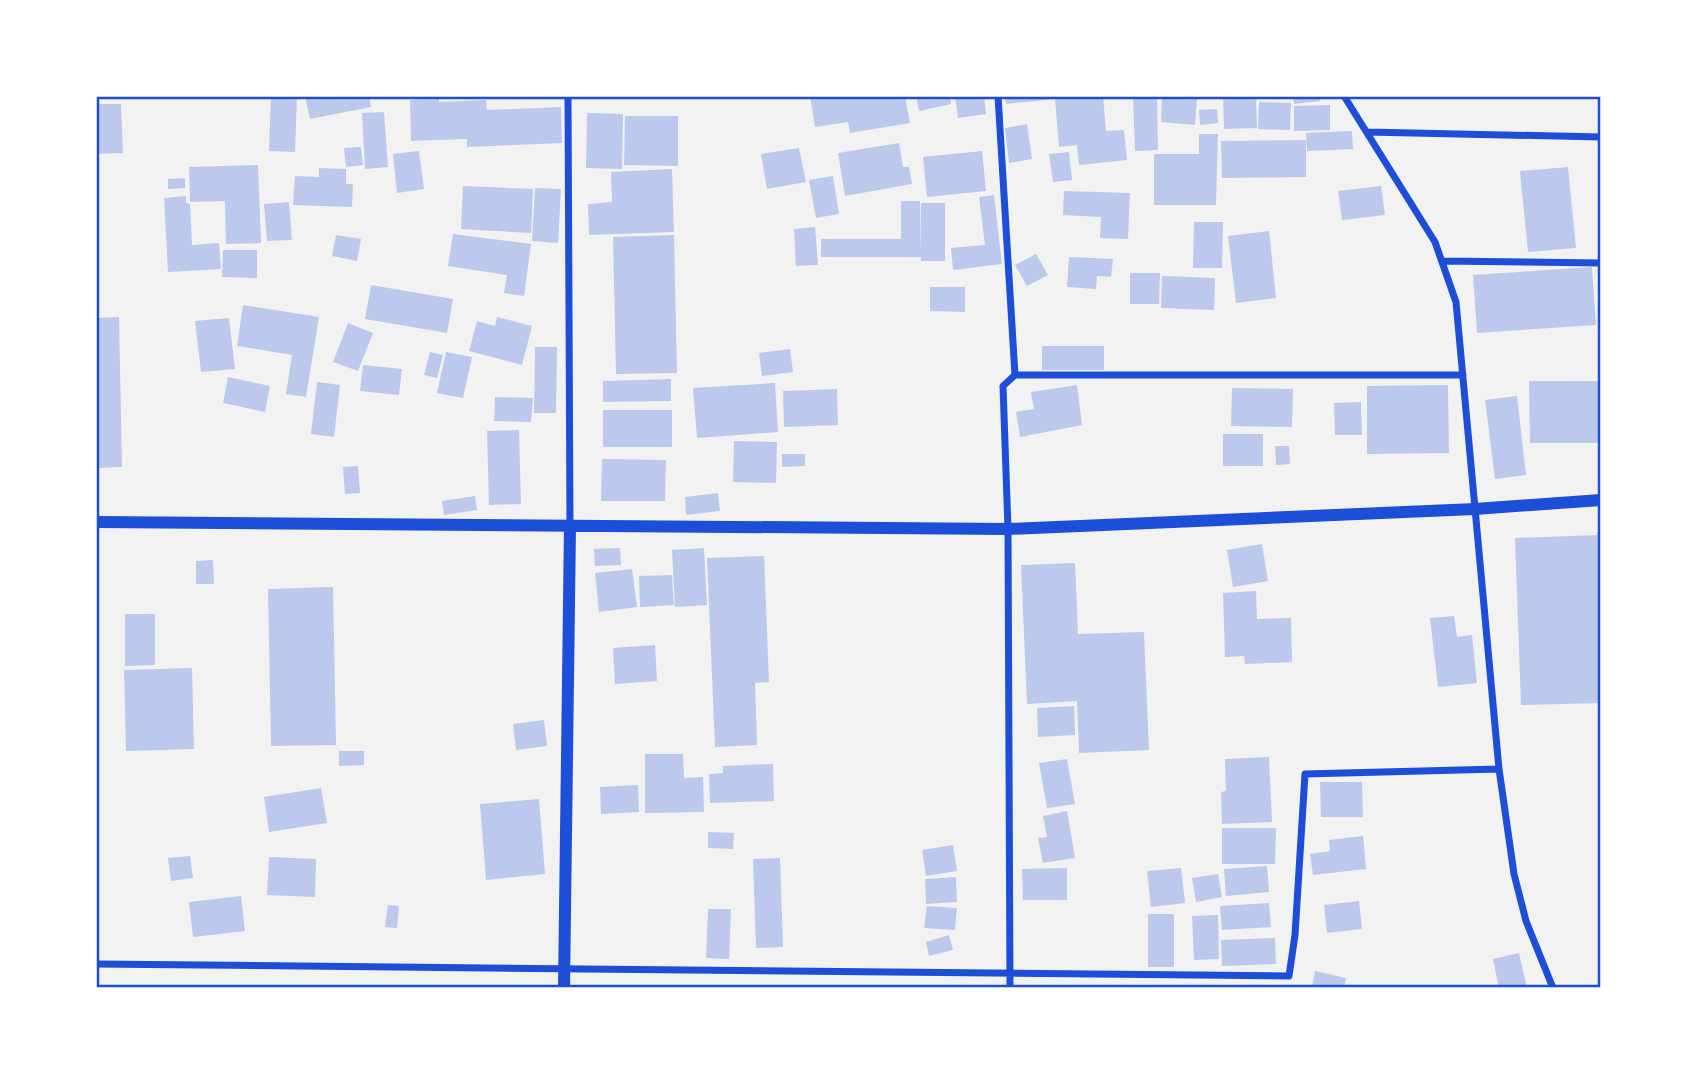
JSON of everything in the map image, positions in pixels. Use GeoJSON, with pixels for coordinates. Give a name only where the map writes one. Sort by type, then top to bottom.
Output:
{"type":"FeatureCollection","features":[{"type":"Feature","properties":{"kind":"street"},"geometry":{"type":"LineString","coordinates":[[564,988],[570,526],[568,96]]}},
{"type":"Feature","properties":{"kind":"street"},"geometry":{"type":"LineString","coordinates":[[998,96],[1015,375]]}},
{"type":"Feature","properties":{"kind":"street"},"geometry":{"type":"LineString","coordinates":[[1344,96],[1435,242],[1456,302],[1499,769],[1514,874],[1525,921],[1553,988]]}},
{"type":"Feature","properties":{"kind":"street"},"geometry":{"type":"LineString","coordinates":[[1367,132],[1601,137]]}},
{"type":"Feature","properties":{"kind":"street"},"geometry":{"type":"LineString","coordinates":[[1442,261],[1601,263]]}},
{"type":"Feature","properties":{"kind":"street"},"geometry":{"type":"LineString","coordinates":[[1010,988],[1008,529],[1003,386],[1015,375],[1463,375]]}},
{"type":"Feature","properties":{"kind":"street"},"geometry":{"type":"LineString","coordinates":[[96,522],[1008,529],[1475,509],[1601,500]]}},
{"type":"Feature","properties":{"kind":"street"},"geometry":{"type":"LineString","coordinates":[[96,964],[1289,976],[1295,934],[1305,774],[1499,769]]}},
{"type":"Feature","properties":{"kind":"building"},"geometry":{"type":"Polygon","coordinates":[[[271,96],[297,96],[295,152],[269,151],[271,96]]]}},
{"type":"Feature","properties":{"kind":"building"},"geometry":{"type":"Polygon","coordinates":[[[305,96],[369,96],[371,107],[310,119],[305,96]]]}},
{"type":"Feature","properties":{"kind":"building"},"geometry":{"type":"Polygon","coordinates":[[[810,96],[905,96],[910,123],[850,133],[848,122],[815,127],[810,96]]]}},
{"type":"Feature","properties":{"kind":"building"},"geometry":{"type":"Polygon","coordinates":[[[916,96],[950,96],[951,104],[919,111],[916,96]]]}},
{"type":"Feature","properties":{"kind":"building"},"geometry":{"type":"Polygon","coordinates":[[[955,96],[984,96],[986,114],[958,118],[955,96]]]}},
{"type":"Feature","properties":{"kind":"building"},"geometry":{"type":"Polygon","coordinates":[[[1005,96],[1103,96],[1106,131],[1124,130],[1127,160],[1079,165],[1077,145],[1059,147],[1055,99],[1006,104],[1005,96]]]}},
{"type":"Feature","properties":{"kind":"building"},"geometry":{"type":"Polygon","coordinates":[[[1133,96],[1157,96],[1158,150],[1135,151],[1133,96]]]}},
{"type":"Feature","properties":{"kind":"building"},"geometry":{"type":"Polygon","coordinates":[[[1223,96],[1256,96],[1257,128],[1224,129],[1223,96]]]}},
{"type":"Feature","properties":{"kind":"building"},"geometry":{"type":"Polygon","coordinates":[[[1293,96],[1319,96],[1320,101],[1294,104],[1293,96]]]}},
{"type":"Feature","properties":{"kind":"building"},"geometry":{"type":"Polygon","coordinates":[[[1162,97],[1197,99],[1195,125],[1161,122],[1162,97]]]}},
{"type":"Feature","properties":{"kind":"building"},"geometry":{"type":"Polygon","coordinates":[[[439,99],[439,102],[486,100],[487,110],[561,107],[562,143],[467,147],[467,139],[411,141],[410,100],[439,99]]]}},
{"type":"Feature","properties":{"kind":"building"},"geometry":{"type":"Polygon","coordinates":[[[1259,102],[1291,103],[1290,130],[1258,129],[1259,102]]]}},
{"type":"Feature","properties":{"kind":"building"},"geometry":{"type":"Polygon","coordinates":[[[96,104],[121,104],[123,153],[96,154],[96,104]]]}},
{"type":"Feature","properties":{"kind":"building"},"geometry":{"type":"Polygon","coordinates":[[[1330,105],[1330,130],[1294,131],[1294,106],[1330,105]]]}},
{"type":"Feature","properties":{"kind":"building"},"geometry":{"type":"Polygon","coordinates":[[[1217,109],[1218,123],[1200,125],[1199,110],[1217,109]]]}},
{"type":"Feature","properties":{"kind":"building"},"geometry":{"type":"Polygon","coordinates":[[[384,112],[388,167],[365,169],[362,113],[384,112]]]}},
{"type":"Feature","properties":{"kind":"building"},"geometry":{"type":"Polygon","coordinates":[[[587,113],[623,114],[622,169],[586,168],[587,113]]]}},
{"type":"Feature","properties":{"kind":"building"},"geometry":{"type":"Polygon","coordinates":[[[625,116],[678,116],[678,166],[624,165],[625,116]]]}},
{"type":"Feature","properties":{"kind":"building"},"geometry":{"type":"Polygon","coordinates":[[[1027,124],[1032,159],[1009,163],[1005,128],[1027,124]]]}},
{"type":"Feature","properties":{"kind":"building"},"geometry":{"type":"Polygon","coordinates":[[[1352,131],[1353,149],[1307,151],[1306,133],[1352,131]]]}},
{"type":"Feature","properties":{"kind":"building"},"geometry":{"type":"Polygon","coordinates":[[[1199,134],[1218,134],[1216,205],[1154,205],[1154,154],[1199,154],[1199,134]]]}},
{"type":"Feature","properties":{"kind":"building"},"geometry":{"type":"Polygon","coordinates":[[[1306,140],[1306,177],[1222,178],[1221,141],[1306,140]]]}},
{"type":"Feature","properties":{"kind":"building"},"geometry":{"type":"Polygon","coordinates":[[[899,143],[903,167],[909,167],[912,184],[845,196],[838,153],[899,143]]]}},
{"type":"Feature","properties":{"kind":"building"},"geometry":{"type":"Polygon","coordinates":[[[361,147],[363,165],[346,167],[344,148],[361,147]]]}},
{"type":"Feature","properties":{"kind":"building"},"geometry":{"type":"Polygon","coordinates":[[[799,148],[806,182],[767,189],[761,154],[799,148]]]}},
{"type":"Feature","properties":{"kind":"building"},"geometry":{"type":"Polygon","coordinates":[[[419,151],[424,189],[397,193],[393,154],[419,151]]]}},
{"type":"Feature","properties":{"kind":"building"},"geometry":{"type":"Polygon","coordinates":[[[982,151],[986,191],[927,197],[923,157],[982,151]]]}},
{"type":"Feature","properties":{"kind":"building"},"geometry":{"type":"Polygon","coordinates":[[[1069,152],[1072,180],[1053,182],[1049,154],[1069,152]]]}},
{"type":"Feature","properties":{"kind":"building"},"geometry":{"type":"Polygon","coordinates":[[[258,165],[261,243],[226,244],[225,201],[190,202],[189,167],[258,165]]]}},
{"type":"Feature","properties":{"kind":"building"},"geometry":{"type":"Polygon","coordinates":[[[1568,167],[1576,248],[1528,252],[1520,171],[1568,167]]]}},
{"type":"Feature","properties":{"kind":"building"},"geometry":{"type":"Polygon","coordinates":[[[319,168],[346,169],[346,184],[353,184],[352,207],[293,205],[295,176],[319,177],[319,168]]]}},
{"type":"Feature","properties":{"kind":"building"},"geometry":{"type":"Polygon","coordinates":[[[672,169],[674,232],[589,235],[588,204],[612,202],[611,172],[672,169]]]}},
{"type":"Feature","properties":{"kind":"building"},"geometry":{"type":"Polygon","coordinates":[[[833,176],[839,214],[816,218],[809,180],[833,176]]]}},
{"type":"Feature","properties":{"kind":"building"},"geometry":{"type":"Polygon","coordinates":[[[185,178],[185,188],[168,189],[168,179],[185,178]]]}},
{"type":"Feature","properties":{"kind":"building"},"geometry":{"type":"Polygon","coordinates":[[[463,186],[533,189],[531,233],[461,229],[463,186]]]}},
{"type":"Feature","properties":{"kind":"building"},"geometry":{"type":"Polygon","coordinates":[[[1381,186],[1385,215],[1342,220],[1338,191],[1381,186]]]}},
{"type":"Feature","properties":{"kind":"building"},"geometry":{"type":"Polygon","coordinates":[[[535,188],[561,189],[558,243],[532,241],[535,188]]]}},
{"type":"Feature","properties":{"kind":"building"},"geometry":{"type":"Polygon","coordinates":[[[1064,191],[1130,193],[1128,239],[1100,238],[1101,217],[1063,215],[1064,191]]]}},
{"type":"Feature","properties":{"kind":"building"},"geometry":{"type":"Polygon","coordinates":[[[994,195],[1002,264],[953,270],[951,248],[985,245],[979,197],[994,195]]]}},
{"type":"Feature","properties":{"kind":"building"},"geometry":{"type":"Polygon","coordinates":[[[186,196],[186,203],[190,204],[192,245],[219,243],[221,269],[168,272],[164,198],[186,196]]]}},
{"type":"Feature","properties":{"kind":"building"},"geometry":{"type":"Polygon","coordinates":[[[901,201],[920,201],[920,254],[921,203],[945,203],[945,261],[921,261],[921,257],[821,257],[821,239],[901,239],[901,201]]]}},
{"type":"Feature","properties":{"kind":"building"},"geometry":{"type":"Polygon","coordinates":[[[289,202],[292,240],[267,241],[264,204],[289,202]]]}},
{"type":"Feature","properties":{"kind":"building"},"geometry":{"type":"Polygon","coordinates":[[[1194,222],[1223,222],[1222,268],[1193,268],[1194,222]]]}},
{"type":"Feature","properties":{"kind":"building"},"geometry":{"type":"Polygon","coordinates":[[[815,227],[818,265],[796,266],[794,229],[815,227]]]}},
{"type":"Feature","properties":{"kind":"building"},"geometry":{"type":"Polygon","coordinates":[[[1269,231],[1276,298],[1236,303],[1228,236],[1269,231]]]}},
{"type":"Feature","properties":{"kind":"building"},"geometry":{"type":"Polygon","coordinates":[[[453,234],[531,244],[524,296],[504,293],[507,275],[448,266],[453,234]]]}},
{"type":"Feature","properties":{"kind":"building"},"geometry":{"type":"Polygon","coordinates":[[[336,235],[361,239],[357,261],[332,256],[336,235]]]}},
{"type":"Feature","properties":{"kind":"building"},"geometry":{"type":"Polygon","coordinates":[[[674,235],[677,373],[616,374],[613,237],[674,235]]]}},
{"type":"Feature","properties":{"kind":"building"},"geometry":{"type":"Polygon","coordinates":[[[223,250],[257,250],[257,278],[222,277],[223,250]]]}},
{"type":"Feature","properties":{"kind":"building"},"geometry":{"type":"Polygon","coordinates":[[[1036,254],[1048,275],[1027,286],[1015,265],[1036,254]]]}},
{"type":"Feature","properties":{"kind":"building"},"geometry":{"type":"Polygon","coordinates":[[[1069,257],[1113,259],[1111,277],[1097,276],[1096,289],[1067,287],[1069,257]]]}},
{"type":"Feature","properties":{"kind":"building"},"geometry":{"type":"Polygon","coordinates":[[[1592,267],[1596,325],[1477,333],[1473,275],[1592,267]]]}},
{"type":"Feature","properties":{"kind":"building"},"geometry":{"type":"Polygon","coordinates":[[[1130,273],[1160,273],[1159,304],[1130,304],[1130,273]]]}},
{"type":"Feature","properties":{"kind":"building"},"geometry":{"type":"Polygon","coordinates":[[[1162,276],[1215,278],[1214,310],[1161,308],[1162,276]]]}},
{"type":"Feature","properties":{"kind":"building"},"geometry":{"type":"Polygon","coordinates":[[[371,285],[453,299],[447,333],[365,319],[371,285]]]}},
{"type":"Feature","properties":{"kind":"building"},"geometry":{"type":"Polygon","coordinates":[[[930,287],[965,287],[965,312],[930,311],[930,287]]]}},
{"type":"Feature","properties":{"kind":"building"},"geometry":{"type":"Polygon","coordinates":[[[243,305],[319,317],[306,397],[286,394],[292,355],[237,346],[243,305]]]}},
{"type":"Feature","properties":{"kind":"building"},"geometry":{"type":"Polygon","coordinates":[[[119,317],[122,467],[96,468],[96,318],[119,317]]]}},
{"type":"Feature","properties":{"kind":"building"},"geometry":{"type":"Polygon","coordinates":[[[497,317],[532,326],[522,365],[469,351],[477,321],[495,326],[497,317]]]}},
{"type":"Feature","properties":{"kind":"building"},"geometry":{"type":"Polygon","coordinates":[[[229,318],[235,369],[201,372],[195,321],[229,318]]]}},
{"type":"Feature","properties":{"kind":"building"},"geometry":{"type":"Polygon","coordinates":[[[348,323],[373,333],[358,371],[333,362],[348,323]]]}},
{"type":"Feature","properties":{"kind":"building"},"geometry":{"type":"Polygon","coordinates":[[[1042,346],[1104,346],[1104,370],[1042,370],[1042,346]]]}},
{"type":"Feature","properties":{"kind":"building"},"geometry":{"type":"Polygon","coordinates":[[[535,347],[557,347],[556,413],[534,413],[535,347]]]}},
{"type":"Feature","properties":{"kind":"building"},"geometry":{"type":"Polygon","coordinates":[[[790,349],[793,372],[762,376],[759,353],[790,349]]]}},
{"type":"Feature","properties":{"kind":"building"},"geometry":{"type":"Polygon","coordinates":[[[430,352],[443,355],[437,378],[424,375],[430,352]]]}},
{"type":"Feature","properties":{"kind":"building"},"geometry":{"type":"Polygon","coordinates":[[[446,352],[472,357],[463,398],[437,393],[446,352]]]}},
{"type":"Feature","properties":{"kind":"building"},"geometry":{"type":"Polygon","coordinates":[[[363,365],[402,369],[399,395],[360,391],[363,365]]]}},
{"type":"Feature","properties":{"kind":"building"},"geometry":{"type":"Polygon","coordinates":[[[228,377],[270,386],[265,412],[223,403],[228,377]]]}},
{"type":"Feature","properties":{"kind":"building"},"geometry":{"type":"Polygon","coordinates":[[[671,379],[671,401],[603,402],[603,381],[671,379]]]}},
{"type":"Feature","properties":{"kind":"building"},"geometry":{"type":"Polygon","coordinates":[[[1529,381],[1601,381],[1601,443],[1530,443],[1529,381]]]}},
{"type":"Feature","properties":{"kind":"building"},"geometry":{"type":"Polygon","coordinates":[[[317,382],[340,385],[334,437],[311,434],[317,382]]]}},
{"type":"Feature","properties":{"kind":"building"},"geometry":{"type":"Polygon","coordinates":[[[775,383],[778,432],[697,438],[693,388],[775,383]]]}},
{"type":"Feature","properties":{"kind":"building"},"geometry":{"type":"Polygon","coordinates":[[[1077,385],[1082,425],[1020,437],[1016,412],[1034,409],[1031,392],[1077,385]]]}},
{"type":"Feature","properties":{"kind":"building"},"geometry":{"type":"Polygon","coordinates":[[[1448,385],[1449,453],[1367,454],[1367,386],[1448,385]]]}},
{"type":"Feature","properties":{"kind":"building"},"geometry":{"type":"Polygon","coordinates":[[[1232,388],[1293,389],[1292,427],[1231,426],[1232,388]]]}},
{"type":"Feature","properties":{"kind":"building"},"geometry":{"type":"Polygon","coordinates":[[[837,389],[838,425],[784,427],[783,391],[837,389]]]}},
{"type":"Feature","properties":{"kind":"building"},"geometry":{"type":"Polygon","coordinates":[[[1517,396],[1526,475],[1495,479],[1485,400],[1517,396]]]}},
{"type":"Feature","properties":{"kind":"building"},"geometry":{"type":"Polygon","coordinates":[[[495,397],[533,398],[531,422],[494,421],[495,397]]]}},
{"type":"Feature","properties":{"kind":"building"},"geometry":{"type":"Polygon","coordinates":[[[1361,402],[1362,435],[1335,435],[1334,403],[1361,402]]]}},
{"type":"Feature","properties":{"kind":"building"},"geometry":{"type":"Polygon","coordinates":[[[603,410],[672,410],[672,447],[603,447],[603,410]]]}},
{"type":"Feature","properties":{"kind":"building"},"geometry":{"type":"Polygon","coordinates":[[[519,430],[521,504],[489,505],[487,431],[519,430]]]}},
{"type":"Feature","properties":{"kind":"building"},"geometry":{"type":"Polygon","coordinates":[[[1223,434],[1263,434],[1263,466],[1223,466],[1223,434]]]}},
{"type":"Feature","properties":{"kind":"building"},"geometry":{"type":"Polygon","coordinates":[[[734,441],[777,442],[776,483],[733,482],[734,441]]]}},
{"type":"Feature","properties":{"kind":"building"},"geometry":{"type":"Polygon","coordinates":[[[1275,446],[1289,446],[1290,464],[1276,465],[1275,446]]]}},
{"type":"Feature","properties":{"kind":"building"},"geometry":{"type":"Polygon","coordinates":[[[782,454],[805,454],[805,466],[782,467],[782,454]]]}},
{"type":"Feature","properties":{"kind":"building"},"geometry":{"type":"Polygon","coordinates":[[[602,459],[666,460],[665,501],[601,501],[602,459]]]}},
{"type":"Feature","properties":{"kind":"building"},"geometry":{"type":"Polygon","coordinates":[[[358,466],[360,493],[345,494],[343,467],[358,466]]]}},
{"type":"Feature","properties":{"kind":"building"},"geometry":{"type":"Polygon","coordinates":[[[718,493],[720,511],[686,515],[685,497],[718,493]]]}},
{"type":"Feature","properties":{"kind":"building"},"geometry":{"type":"Polygon","coordinates":[[[475,496],[477,510],[444,515],[442,501],[475,496]]]}},
{"type":"Feature","properties":{"kind":"building"},"geometry":{"type":"Polygon","coordinates":[[[1597,532],[1601,532],[1601,703],[1521,705],[1515,538],[1597,535],[1597,532]]]}},
{"type":"Feature","properties":{"kind":"building"},"geometry":{"type":"Polygon","coordinates":[[[1262,544],[1268,581],[1233,587],[1227,550],[1262,544]]]}},
{"type":"Feature","properties":{"kind":"building"},"geometry":{"type":"Polygon","coordinates":[[[620,548],[621,565],[595,566],[594,549],[620,548]]]}},
{"type":"Feature","properties":{"kind":"building"},"geometry":{"type":"Polygon","coordinates":[[[704,548],[707,605],[675,607],[672,550],[704,548]]]}},
{"type":"Feature","properties":{"kind":"building"},"geometry":{"type":"Polygon","coordinates":[[[764,556],[769,682],[755,683],[757,745],[715,747],[707,558],[764,556]]]}},
{"type":"Feature","properties":{"kind":"building"},"geometry":{"type":"Polygon","coordinates":[[[213,560],[214,584],[196,584],[196,561],[213,560]]]}},
{"type":"Feature","properties":{"kind":"building"},"geometry":{"type":"Polygon","coordinates":[[[1075,563],[1078,634],[1144,632],[1149,750],[1079,753],[1077,701],[1027,704],[1021,565],[1075,563]]]}},
{"type":"Feature","properties":{"kind":"building"},"geometry":{"type":"Polygon","coordinates":[[[632,569],[637,607],[599,612],[595,573],[632,569]]]}},
{"type":"Feature","properties":{"kind":"building"},"geometry":{"type":"Polygon","coordinates":[[[672,575],[674,605],[640,607],[639,576],[672,575]]]}},
{"type":"Feature","properties":{"kind":"building"},"geometry":{"type":"Polygon","coordinates":[[[333,587],[336,745],[271,746],[268,589],[333,587]]]}},
{"type":"Feature","properties":{"kind":"building"},"geometry":{"type":"Polygon","coordinates":[[[1256,591],[1257,619],[1291,618],[1292,662],[1245,664],[1244,656],[1225,657],[1223,593],[1256,591]]]}},
{"type":"Feature","properties":{"kind":"building"},"geometry":{"type":"Polygon","coordinates":[[[125,614],[155,614],[155,665],[125,666],[125,614]]]}},
{"type":"Feature","properties":{"kind":"building"},"geometry":{"type":"Polygon","coordinates":[[[1454,616],[1457,637],[1472,635],[1477,683],[1438,687],[1430,618],[1454,616]]]}},
{"type":"Feature","properties":{"kind":"building"},"geometry":{"type":"Polygon","coordinates":[[[655,645],[657,681],[615,684],[613,648],[655,645]]]}},
{"type":"Feature","properties":{"kind":"building"},"geometry":{"type":"Polygon","coordinates":[[[192,668],[194,749],[126,751],[124,670],[192,668]]]}},
{"type":"Feature","properties":{"kind":"building"},"geometry":{"type":"Polygon","coordinates":[[[1074,706],[1075,735],[1038,737],[1037,708],[1074,706]]]}},
{"type":"Feature","properties":{"kind":"building"},"geometry":{"type":"Polygon","coordinates":[[[544,720],[547,746],[516,750],[513,724],[544,720]]]}},
{"type":"Feature","properties":{"kind":"building"},"geometry":{"type":"Polygon","coordinates":[[[339,751],[364,751],[364,765],[339,766],[339,751]]]}},
{"type":"Feature","properties":{"kind":"building"},"geometry":{"type":"Polygon","coordinates":[[[645,754],[683,754],[684,778],[703,777],[704,812],[645,813],[645,754]]]}},
{"type":"Feature","properties":{"kind":"building"},"geometry":{"type":"Polygon","coordinates":[[[1269,757],[1272,822],[1222,824],[1221,792],[1226,791],[1225,759],[1269,757]]]}},
{"type":"Feature","properties":{"kind":"building"},"geometry":{"type":"Polygon","coordinates":[[[1067,759],[1075,804],[1047,808],[1039,763],[1067,759]]]}},
{"type":"Feature","properties":{"kind":"building"},"geometry":{"type":"Polygon","coordinates":[[[773,764],[774,801],[710,803],[709,774],[723,773],[723,766],[773,764]]]}},
{"type":"Feature","properties":{"kind":"building"},"geometry":{"type":"Polygon","coordinates":[[[1320,782],[1362,782],[1363,817],[1321,817],[1320,782]]]}},
{"type":"Feature","properties":{"kind":"building"},"geometry":{"type":"Polygon","coordinates":[[[638,785],[639,812],[601,814],[600,787],[638,785]]]}},
{"type":"Feature","properties":{"kind":"building"},"geometry":{"type":"Polygon","coordinates":[[[321,788],[327,823],[269,832],[264,797],[321,788]]]}},
{"type":"Feature","properties":{"kind":"building"},"geometry":{"type":"Polygon","coordinates":[[[539,799],[545,874],[486,880],[480,804],[539,799]]]}},
{"type":"Feature","properties":{"kind":"building"},"geometry":{"type":"Polygon","coordinates":[[[1067,811],[1075,858],[1043,863],[1038,838],[1047,837],[1043,816],[1067,811]]]}},
{"type":"Feature","properties":{"kind":"building"},"geometry":{"type":"Polygon","coordinates":[[[1222,828],[1276,828],[1275,864],[1222,864],[1222,828]]]}},
{"type":"Feature","properties":{"kind":"building"},"geometry":{"type":"Polygon","coordinates":[[[708,832],[734,833],[733,849],[708,848],[708,832]]]}},
{"type":"Feature","properties":{"kind":"building"},"geometry":{"type":"Polygon","coordinates":[[[1363,836],[1366,869],[1313,875],[1310,854],[1330,851],[1329,840],[1363,836]]]}},
{"type":"Feature","properties":{"kind":"building"},"geometry":{"type":"Polygon","coordinates":[[[953,845],[957,871],[926,876],[922,850],[953,845]]]}},
{"type":"Feature","properties":{"kind":"building"},"geometry":{"type":"Polygon","coordinates":[[[190,856],[193,878],[171,881],[168,858],[190,856]]]}},
{"type":"Feature","properties":{"kind":"building"},"geometry":{"type":"Polygon","coordinates":[[[269,857],[316,859],[315,897],[267,895],[269,857]]]}},
{"type":"Feature","properties":{"kind":"building"},"geometry":{"type":"Polygon","coordinates":[[[780,858],[783,947],[756,948],[753,859],[780,858]]]}},
{"type":"Feature","properties":{"kind":"building"},"geometry":{"type":"Polygon","coordinates":[[[1267,866],[1269,892],[1226,896],[1224,869],[1267,866]]]}},
{"type":"Feature","properties":{"kind":"building"},"geometry":{"type":"Polygon","coordinates":[[[1067,868],[1067,900],[1023,900],[1022,869],[1067,868]]]}},
{"type":"Feature","properties":{"kind":"building"},"geometry":{"type":"Polygon","coordinates":[[[1181,868],[1185,903],[1151,907],[1147,871],[1181,868]]]}},
{"type":"Feature","properties":{"kind":"building"},"geometry":{"type":"Polygon","coordinates":[[[1218,874],[1222,897],[1196,902],[1192,878],[1218,874]]]}},
{"type":"Feature","properties":{"kind":"building"},"geometry":{"type":"Polygon","coordinates":[[[956,877],[957,902],[926,904],[925,879],[956,877]]]}},
{"type":"Feature","properties":{"kind":"building"},"geometry":{"type":"Polygon","coordinates":[[[241,896],[245,931],[193,937],[189,902],[241,896]]]}},
{"type":"Feature","properties":{"kind":"building"},"geometry":{"type":"Polygon","coordinates":[[[1359,901],[1362,929],[1327,933],[1324,905],[1359,901]]]}},
{"type":"Feature","properties":{"kind":"building"},"geometry":{"type":"Polygon","coordinates":[[[1269,903],[1271,927],[1222,930],[1220,906],[1269,903]]]}},
{"type":"Feature","properties":{"kind":"building"},"geometry":{"type":"Polygon","coordinates":[[[388,905],[399,906],[397,928],[385,927],[388,905]]]}},
{"type":"Feature","properties":{"kind":"building"},"geometry":{"type":"Polygon","coordinates":[[[927,906],[957,908],[955,930],[924,928],[927,906]]]}},
{"type":"Feature","properties":{"kind":"building"},"geometry":{"type":"Polygon","coordinates":[[[708,909],[731,909],[729,959],[706,958],[708,909]]]}},
{"type":"Feature","properties":{"kind":"building"},"geometry":{"type":"Polygon","coordinates":[[[1148,914],[1174,914],[1174,967],[1148,967],[1148,914]]]}},
{"type":"Feature","properties":{"kind":"building"},"geometry":{"type":"Polygon","coordinates":[[[1218,915],[1219,959],[1194,960],[1192,916],[1218,915]]]}},
{"type":"Feature","properties":{"kind":"building"},"geometry":{"type":"Polygon","coordinates":[[[949,935],[953,950],[929,956],[926,942],[949,935]]]}},
{"type":"Feature","properties":{"kind":"building"},"geometry":{"type":"Polygon","coordinates":[[[1275,938],[1276,964],[1222,966],[1221,940],[1275,938]]]}},
{"type":"Feature","properties":{"kind":"building"},"geometry":{"type":"Polygon","coordinates":[[[1519,953],[1527,988],[1499,988],[1493,959],[1519,953]]]}},
{"type":"Feature","properties":{"kind":"building"},"geometry":{"type":"Polygon","coordinates":[[[1315,971],[1346,978],[1344,988],[1312,987],[1315,971]]]}}]}
